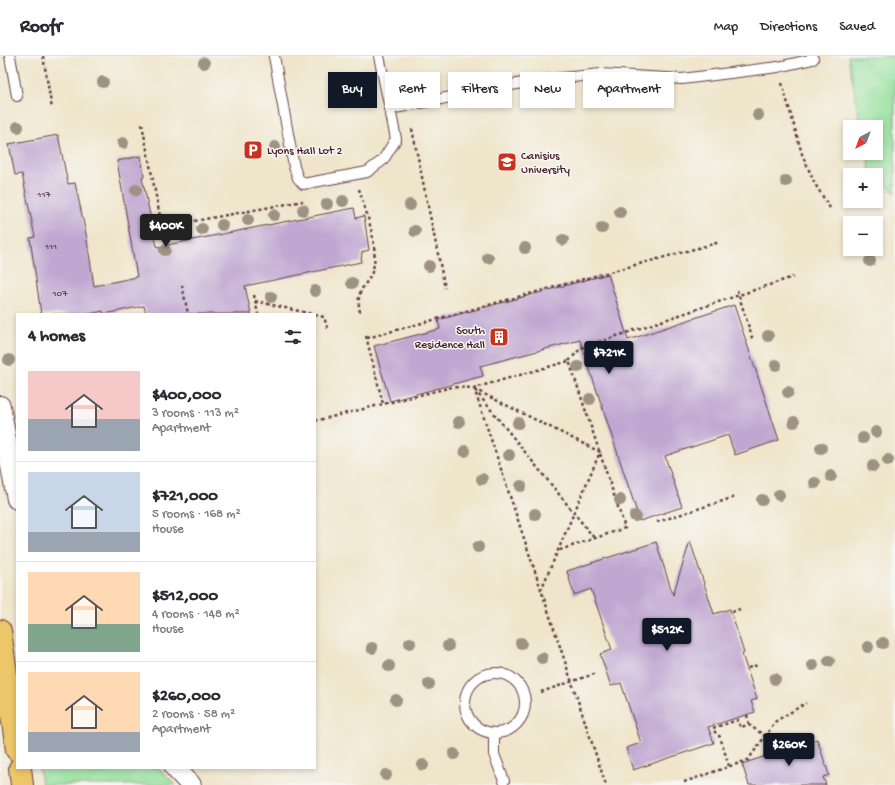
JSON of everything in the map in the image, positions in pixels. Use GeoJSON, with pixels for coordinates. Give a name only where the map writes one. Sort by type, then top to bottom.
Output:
{"type":"FeatureCollection","features":[{"type":"Feature","properties":{"kind":"highway"},"geometry":{"type":"LineString","coordinates":[[0,631],[16,743]]}},
{"type":"Feature","properties":{"kind":"highway"},"geometry":{"type":"LineString","coordinates":[[20,769],[22,785]]}},
{"type":"Feature","properties":{"kind":"street"},"geometry":{"type":"LineString","coordinates":[[0,406],[16,494]]}},
{"type":"Feature","properties":{"kind":"street"},"geometry":{"type":"LineString","coordinates":[[177,769],[191,785]]}},
{"type":"Feature","properties":{"kind":"lane"},"geometry":{"type":"LineString","coordinates":[[10,56],[17,96]]}},
{"type":"Feature","properties":{"kind":"lane"},"geometry":{"type":"LineString","coordinates":[[274,56],[294,167],[298,178],[303,184],[367,172],[383,160],[396,139],[379,56]]}},
{"type":"Feature","properties":{"kind":"lane"},"geometry":{"type":"LineString","coordinates":[[440,99],[527,82],[601,74],[682,79],[778,67],[813,59],[812,56]]}},
{"type":"Feature","properties":{"kind":"lane"},"geometry":{"type":"LineString","coordinates":[[390,109],[396,108]]}},
{"type":"Feature","properties":{"kind":"lane"},"geometry":{"type":"LineString","coordinates":[[493,672],[503,673],[512,677],[524,692],[526,702],[525,712],[520,721],[513,728],[494,734],[479,729],[468,717],[465,707],[465,697],[475,680],[483,675],[493,672]]}},
{"type":"Feature","properties":{"kind":"lane"},"geometry":{"type":"LineString","coordinates":[[494,734],[494,754],[504,781]]}},
{"type":"Feature","properties":{"kind":"path"},"geometry":{"type":"LineString","coordinates":[[44,56],[52,109]]}},
{"type":"Feature","properties":{"kind":"path"},"geometry":{"type":"LineString","coordinates":[[781,78],[802,154],[815,184],[830,208]]}},
{"type":"Feature","properties":{"kind":"path"},"geometry":{"type":"LineString","coordinates":[[407,108],[445,288]]}},
{"type":"Feature","properties":{"kind":"path"},"geometry":{"type":"LineString","coordinates":[[142,124],[162,227]]}},
{"type":"Feature","properties":{"kind":"path"},"geometry":{"type":"LineString","coordinates":[[359,187],[373,240],[374,262],[372,270],[357,299],[360,312]]}},
{"type":"Feature","properties":{"kind":"path"},"geometry":{"type":"LineString","coordinates":[[182,224],[184,238]]}},
{"type":"Feature","properties":{"kind":"path"},"geometry":{"type":"LineString","coordinates":[[383,404],[367,337],[720,242]]}},
{"type":"Feature","properties":{"kind":"path"},"geometry":{"type":"LineString","coordinates":[[316,421],[452,387],[474,388],[569,361],[581,348],[793,277]]}},
{"type":"Feature","properties":{"kind":"path"},"geometry":{"type":"LineString","coordinates":[[182,285],[188,313]]}},
{"type":"Feature","properties":{"kind":"path"},"geometry":{"type":"LineString","coordinates":[[737,290],[752,337],[748,339]]}},
{"type":"Feature","properties":{"kind":"path"},"geometry":{"type":"LineString","coordinates":[[254,295],[258,313]]}},
{"type":"Feature","properties":{"kind":"path"},"geometry":{"type":"LineString","coordinates":[[255,301],[308,313]]}},
{"type":"Feature","properties":{"kind":"path"},"geometry":{"type":"LineString","coordinates":[[740,314],[745,313]]}},
{"type":"Feature","properties":{"kind":"path"},"geometry":{"type":"LineString","coordinates":[[316,315],[324,317],[328,330]]}},
{"type":"Feature","properties":{"kind":"path"},"geometry":{"type":"LineString","coordinates":[[558,551],[625,528],[569,361]]}},
{"type":"Feature","properties":{"kind":"path"},"geometry":{"type":"LineString","coordinates":[[474,388],[600,452]]}},
{"type":"Feature","properties":{"kind":"path"},"geometry":{"type":"LineString","coordinates":[[474,388],[595,539]]}},
{"type":"Feature","properties":{"kind":"path"},"geometry":{"type":"LineString","coordinates":[[474,388],[606,785]]}},
{"type":"Feature","properties":{"kind":"path"},"geometry":{"type":"LineString","coordinates":[[541,590],[600,452]]}},
{"type":"Feature","properties":{"kind":"path"},"geometry":{"type":"LineString","coordinates":[[658,522],[735,497]]}},
{"type":"Feature","properties":{"kind":"path"},"geometry":{"type":"LineString","coordinates":[[732,612],[740,610]]}},
{"type":"Feature","properties":{"kind":"path"},"geometry":{"type":"LineString","coordinates":[[748,668],[758,665]]}},
{"type":"Feature","properties":{"kind":"path"},"geometry":{"type":"LineString","coordinates":[[541,692],[597,673]]}},
{"type":"Feature","properties":{"kind":"path"},"geometry":{"type":"LineString","coordinates":[[684,782],[748,760],[776,721],[806,703]]}},
{"type":"Feature","properties":{"kind":"path"},"geometry":{"type":"LineString","coordinates":[[747,715],[750,725],[765,736]]}},
{"type":"Feature","properties":{"kind":"path"},"geometry":{"type":"LineString","coordinates":[[713,728],[738,720],[740,727],[750,725]]}},
{"type":"Feature","properties":{"kind":"path"},"geometry":{"type":"LineString","coordinates":[[714,732],[720,737],[729,766]]}},
{"type":"Feature","properties":{"kind":"green space"},"geometry":{"type":"Polygon","coordinates":[[[848,56],[895,56],[895,193],[883,182],[883,168],[870,168],[868,160],[883,160],[883,120],[860,120],[848,56]]]}},
{"type":"Feature","properties":{"kind":"green space"},"geometry":{"type":"Polygon","coordinates":[[[39,769],[159,769],[176,785],[42,785],[39,769]]]}},
{"type":"Feature","properties":{"kind":"building"},"geometry":{"type":"Polygon","coordinates":[[[58,135],[68,184],[75,183],[86,234],[94,286],[137,277],[117,161],[141,156],[144,177],[142,178],[157,247],[354,208],[356,218],[364,216],[369,250],[362,252],[361,262],[245,286],[251,313],[146,313],[144,306],[109,313],[104,313],[103,311],[94,313],[41,313],[30,238],[35,237],[22,174],[15,175],[9,144],[58,135]]]}},
{"type":"Feature","properties":{"kind":"building"},"geometry":{"type":"Polygon","coordinates":[[[608,274],[628,340],[734,305],[779,440],[735,455],[728,435],[665,456],[682,507],[640,521],[580,340],[480,366],[483,376],[390,401],[374,346],[440,329],[438,320],[608,274]]]}},
{"type":"Feature","properties":{"kind":"building"},"geometry":{"type":"Polygon","coordinates":[[[690,541],[714,614],[730,609],[744,653],[742,654],[757,699],[751,701],[755,712],[708,727],[714,743],[633,770],[626,748],[641,743],[621,683],[611,686],[600,654],[612,650],[591,589],[574,595],[567,571],[656,542],[673,595],[690,541]]]}},
{"type":"Feature","properties":{"kind":"building"},"geometry":{"type":"Polygon","coordinates":[[[817,739],[829,775],[823,777],[826,785],[749,785],[742,764],[817,739]]]}},
{"type":"Feature","properties":{"kind":"place","name":"Lyons Hall Lot 2"},"geometry":{"type":"Point","coordinates":[253,150]}},
{"type":"Feature","properties":{"kind":"place","name":"Canisius University"},"geometry":{"type":"Point","coordinates":[507,162]}},
{"type":"Feature","properties":{"kind":"place","name":"South Residence Hall"},"geometry":{"type":"Point","coordinates":[499,337]}}]}
